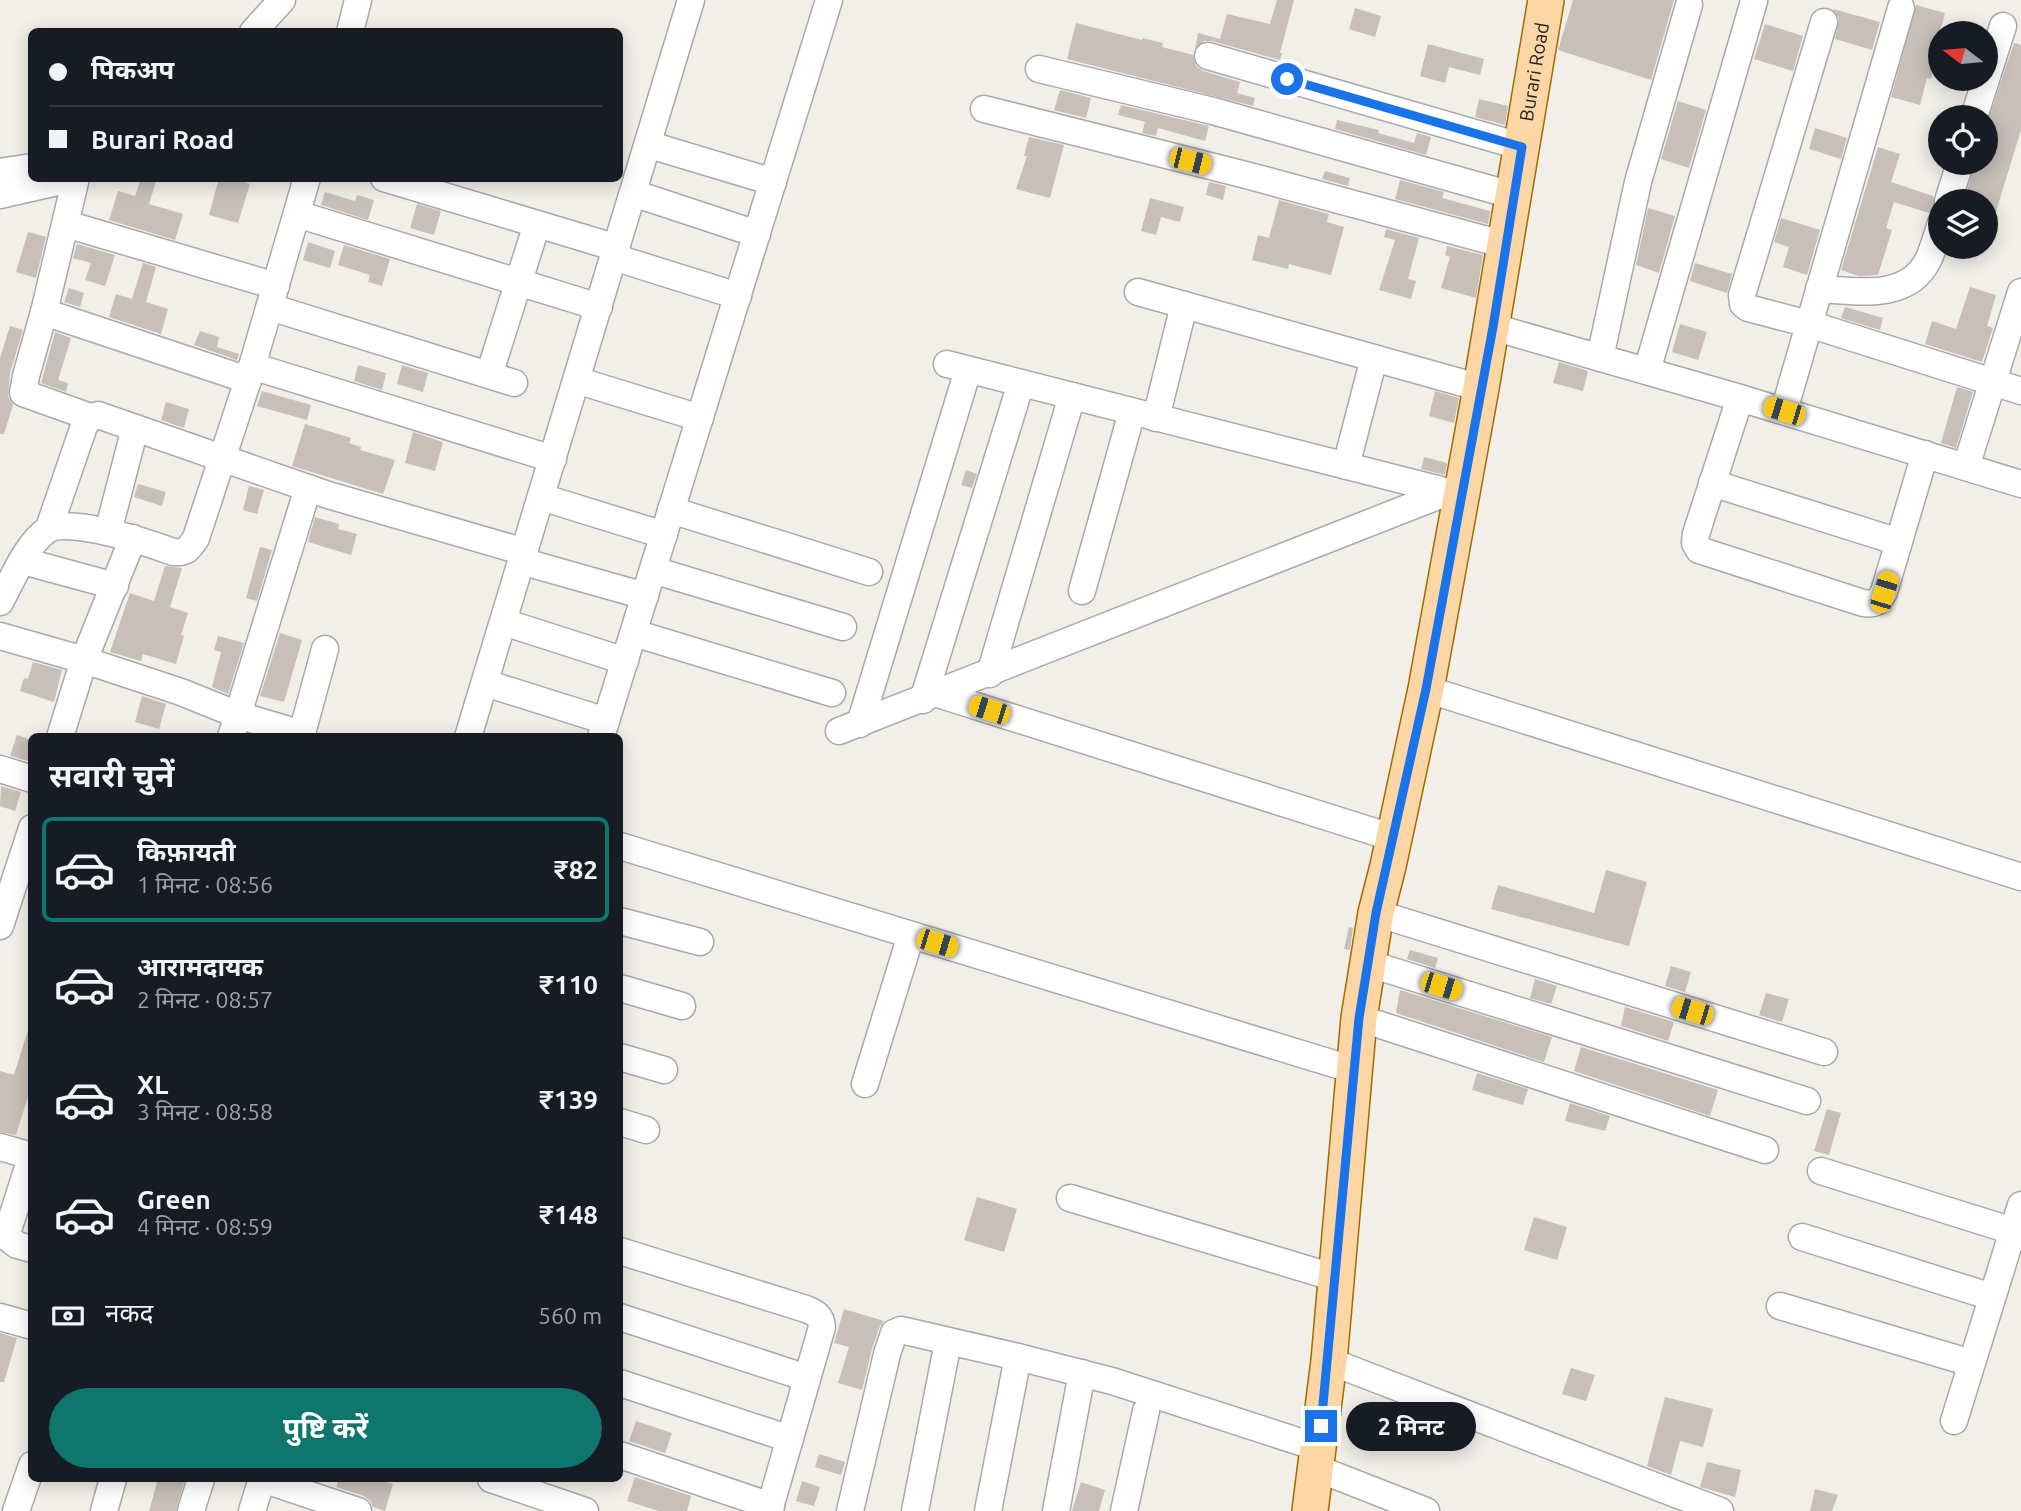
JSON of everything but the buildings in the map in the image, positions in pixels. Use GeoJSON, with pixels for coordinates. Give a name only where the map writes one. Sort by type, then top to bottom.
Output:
{"type":"FeatureCollection","features":[{"type":"Feature","properties":{"kind":"main road","name":"Burari Road"},"geometry":{"type":"LineString","coordinates":[[1310,1511],[1329,1361],[1354,1070],[1367,963],[1426,689],[1455,494],[1493,327],[1546,0]]}},
{"type":"Feature","properties":{"kind":"street"},"geometry":{"type":"LineString","coordinates":[[234,28],[259,0]]}},
{"type":"Feature","properties":{"kind":"street"},"geometry":{"type":"LineString","coordinates":[[257,28],[282,0]]}},
{"type":"Feature","properties":{"kind":"street"},"geometry":{"type":"LineString","coordinates":[[351,28],[358,0]]}},
{"type":"Feature","properties":{"kind":"street"},"geometry":{"type":"LineString","coordinates":[[469,733],[530,559],[554,500],[589,384],[691,0]]}},
{"type":"Feature","properties":{"kind":"street"},"geometry":{"type":"LineString","coordinates":[[484,733],[516,626],[553,458],[599,307],[645,198],[704,0]]}},
{"type":"Feature","properties":{"kind":"street"},"geometry":{"type":"LineString","coordinates":[[498,687],[603,729],[829,0]]}},
{"type":"Feature","properties":{"kind":"street"},"geometry":{"type":"LineString","coordinates":[[1647,371],[1754,1]]}},
{"type":"Feature","properties":{"kind":"street"},"geometry":{"type":"LineString","coordinates":[[1600,358],[1638,182],[1689,5]]}},
{"type":"Feature","properties":{"kind":"street"},"geometry":{"type":"LineString","coordinates":[[1784,411],[1901,8]]}},
{"type":"Feature","properties":{"kind":"street"},"geometry":{"type":"LineString","coordinates":[[1824,22],[1742,295],[1743,304],[1748,308],[1809,324],[2021,391]]}},
{"type":"Feature","properties":{"kind":"street"},"geometry":{"type":"LineString","coordinates":[[1998,42],[2003,26]]}},
{"type":"Feature","properties":{"kind":"street"},"geometry":{"type":"LineString","coordinates":[[1208,56],[1522,147]]}},
{"type":"Feature","properties":{"kind":"street"},"geometry":{"type":"LineString","coordinates":[[1039,69],[1213,111],[1515,196]]}},
{"type":"Feature","properties":{"kind":"street"},"geometry":{"type":"LineString","coordinates":[[984,109],[1506,244]]}},
{"type":"Feature","properties":{"kind":"street"},"geometry":{"type":"LineString","coordinates":[[660,148],[773,182]]}},
{"type":"Feature","properties":{"kind":"street"},"geometry":{"type":"LineString","coordinates":[[0,172],[28,168]]}},
{"type":"Feature","properties":{"kind":"street"},"geometry":{"type":"LineString","coordinates":[[0,195],[57,182]]}},
{"type":"Feature","properties":{"kind":"street"},"geometry":{"type":"LineString","coordinates":[[74,182],[23,393],[90,417],[108,418],[308,488],[645,596]]}},
{"type":"Feature","properties":{"kind":"street"},"geometry":{"type":"LineString","coordinates":[[49,528],[58,525],[108,532],[181,553],[189,549],[196,538],[223,459],[306,182]]}},
{"type":"Feature","properties":{"kind":"street"},"geometry":{"type":"LineString","coordinates":[[397,182],[537,224],[738,296]]}},
{"type":"Feature","properties":{"kind":"street"},"geometry":{"type":"LineString","coordinates":[[645,198],[757,234]]}},
{"type":"Feature","properties":{"kind":"street"},"geometry":{"type":"LineString","coordinates":[[297,214],[599,307]]}},
{"type":"Feature","properties":{"kind":"street"},"geometry":{"type":"LineString","coordinates":[[66,224],[501,379],[518,284],[537,224]]}},
{"type":"Feature","properties":{"kind":"street"},"geometry":{"type":"LineString","coordinates":[[1819,289],[1884,291],[1910,281],[1929,259]]}},
{"type":"Feature","properties":{"kind":"street"},"geometry":{"type":"LineString","coordinates":[[1138,292],[1481,388]]}},
{"type":"Feature","properties":{"kind":"street"},"geometry":{"type":"LineString","coordinates":[[1966,467],[2021,292]]}},
{"type":"Feature","properties":{"kind":"street"},"geometry":{"type":"LineString","coordinates":[[1082,591],[1184,305]]}},
{"type":"Feature","properties":{"kind":"street"},"geometry":{"type":"LineString","coordinates":[[44,312],[553,458]]}},
{"type":"Feature","properties":{"kind":"street"},"geometry":{"type":"LineString","coordinates":[[1493,327],[1784,411],[2021,484]]}},
{"type":"Feature","properties":{"kind":"street"},"geometry":{"type":"LineString","coordinates":[[1346,467],[1374,358]]}},
{"type":"Feature","properties":{"kind":"street"},"geometry":{"type":"LineString","coordinates":[[958,367],[1455,494],[931,697],[849,727],[958,367]]}},
{"type":"Feature","properties":{"kind":"street"},"geometry":{"type":"LineString","coordinates":[[931,697],[1021,383]]}},
{"type":"Feature","properties":{"kind":"street"},"geometry":{"type":"LineString","coordinates":[[589,384],[700,418]]}},
{"type":"Feature","properties":{"kind":"street"},"geometry":{"type":"LineString","coordinates":[[990,674],[1072,396]]}},
{"type":"Feature","properties":{"kind":"street"},"geometry":{"type":"LineString","coordinates":[[1740,398],[1696,534],[1699,550],[1863,603],[1872,605],[1884,592],[1925,454]]}},
{"type":"Feature","properties":{"kind":"street"},"geometry":{"type":"LineString","coordinates":[[0,602],[33,544],[49,528],[84,426],[90,417]]}},
{"type":"Feature","properties":{"kind":"street"},"geometry":{"type":"LineString","coordinates":[[108,532],[135,428]]}},
{"type":"Feature","properties":{"kind":"street"},"geometry":{"type":"LineString","coordinates":[[1712,483],[1899,541]]}},
{"type":"Feature","properties":{"kind":"street"},"geometry":{"type":"LineString","coordinates":[[235,726],[308,488]]}},
{"type":"Feature","properties":{"kind":"street"},"geometry":{"type":"LineString","coordinates":[[554,500],[668,523],[869,572]]}},
{"type":"Feature","properties":{"kind":"street"},"geometry":{"type":"LineString","coordinates":[[61,733],[84,660],[133,538]]}},
{"type":"Feature","properties":{"kind":"street"},"geometry":{"type":"LineString","coordinates":[[23,561],[115,586]]}},
{"type":"Feature","properties":{"kind":"street"},"geometry":{"type":"LineString","coordinates":[[653,570],[843,627]]}},
{"type":"Feature","properties":{"kind":"street"},"geometry":{"type":"LineString","coordinates":[[516,626],[625,662]]}},
{"type":"Feature","properties":{"kind":"street"},"geometry":{"type":"LineString","coordinates":[[634,633],[832,694]]}},
{"type":"Feature","properties":{"kind":"street"},"geometry":{"type":"LineString","coordinates":[[0,636],[180,692],[235,726],[281,733]]}},
{"type":"Feature","properties":{"kind":"street"},"geometry":{"type":"LineString","coordinates":[[302,733],[325,649]]}},
{"type":"Feature","properties":{"kind":"street"},"geometry":{"type":"LineString","coordinates":[[1426,689],[2021,877]]}},
{"type":"Feature","properties":{"kind":"street"},"geometry":{"type":"LineString","coordinates":[[931,697],[1394,838]]}},
{"type":"Feature","properties":{"kind":"street"},"geometry":{"type":"LineString","coordinates":[[0,769],[28,778]]}},
{"type":"Feature","properties":{"kind":"street"},"geometry":{"type":"LineString","coordinates":[[0,926],[9,868],[28,835]]}},
{"type":"Feature","properties":{"kind":"street"},"geometry":{"type":"LineString","coordinates":[[623,847],[1354,1070]]}},
{"type":"Feature","properties":{"kind":"street"},"geometry":{"type":"LineString","coordinates":[[1376,913],[1824,1052]]}},
{"type":"Feature","properties":{"kind":"street"},"geometry":{"type":"LineString","coordinates":[[623,921],[701,942]]}},
{"type":"Feature","properties":{"kind":"street"},"geometry":{"type":"LineString","coordinates":[[865,1084],[911,935]]}},
{"type":"Feature","properties":{"kind":"street"},"geometry":{"type":"LineString","coordinates":[[1367,963],[1807,1101]]}},
{"type":"Feature","properties":{"kind":"street"},"geometry":{"type":"LineString","coordinates":[[623,989],[682,1006]]}},
{"type":"Feature","properties":{"kind":"street"},"geometry":{"type":"LineString","coordinates":[[1359,1018],[1765,1150]]}},
{"type":"Feature","properties":{"kind":"street"},"geometry":{"type":"LineString","coordinates":[[623,1058],[664,1070]]}},
{"type":"Feature","properties":{"kind":"street"},"geometry":{"type":"LineString","coordinates":[[623,1123],[646,1130]]}},
{"type":"Feature","properties":{"kind":"street"},"geometry":{"type":"LineString","coordinates":[[0,1147],[28,1155]]}},
{"type":"Feature","properties":{"kind":"street"},"geometry":{"type":"LineString","coordinates":[[28,1166],[8,1230],[8,1238],[28,1247]]}},
{"type":"Feature","properties":{"kind":"street"},"geometry":{"type":"LineString","coordinates":[[1821,1171],[2013,1231]]}},
{"type":"Feature","properties":{"kind":"street"},"geometry":{"type":"LineString","coordinates":[[1070,1198],[1336,1278]]}},
{"type":"Feature","properties":{"kind":"street"},"geometry":{"type":"LineString","coordinates":[[1954,1422],[2021,1205]]}},
{"type":"Feature","properties":{"kind":"street"},"geometry":{"type":"LineString","coordinates":[[1802,1237],[1992,1297]]}},
{"type":"Feature","properties":{"kind":"street"},"geometry":{"type":"LineString","coordinates":[[623,1252],[806,1309],[817,1314],[822,1327],[770,1509],[623,1456]]}},
{"type":"Feature","properties":{"kind":"street"},"geometry":{"type":"LineString","coordinates":[[1780,1306],[1971,1363]]}},
{"type":"Feature","properties":{"kind":"street"},"geometry":{"type":"LineString","coordinates":[[0,1317],[28,1325]]}},
{"type":"Feature","properties":{"kind":"street"},"geometry":{"type":"LineString","coordinates":[[623,1318],[807,1378]]}},
{"type":"Feature","properties":{"kind":"street"},"geometry":{"type":"LineString","coordinates":[[850,1511],[894,1333],[901,1330],[1082,1373],[1317,1458],[1426,1511]]}},
{"type":"Feature","properties":{"kind":"street"},"geometry":{"type":"LineString","coordinates":[[915,1511],[948,1342]]}},
{"type":"Feature","properties":{"kind":"street"},"geometry":{"type":"LineString","coordinates":[[988,1511],[1018,1356]]}},
{"type":"Feature","properties":{"kind":"street"},"geometry":{"type":"LineString","coordinates":[[1329,1361],[1720,1511]]}},
{"type":"Feature","properties":{"kind":"street"},"geometry":{"type":"LineString","coordinates":[[1056,1511],[1082,1373]]}},
{"type":"Feature","properties":{"kind":"street"},"geometry":{"type":"LineString","coordinates":[[623,1385],[790,1439]]}},
{"type":"Feature","properties":{"kind":"street"},"geometry":{"type":"LineString","coordinates":[[1124,1511],[1146,1411]]}},
{"type":"Feature","properties":{"kind":"street"},"geometry":{"type":"LineString","coordinates":[[16,1511],[28,1476]]}},
{"type":"Feature","properties":{"kind":"street"},"geometry":{"type":"LineString","coordinates":[[104,1511],[112,1482]]}},
{"type":"Feature","properties":{"kind":"street"},"geometry":{"type":"LineString","coordinates":[[191,1511],[200,1482]]}},
{"type":"Feature","properties":{"kind":"street"},"geometry":{"type":"LineString","coordinates":[[252,1511],[261,1482]]}},
{"type":"Feature","properties":{"kind":"street"},"geometry":{"type":"LineString","coordinates":[[271,1482],[358,1511]]}},
{"type":"Feature","properties":{"kind":"street"},"geometry":{"type":"LineString","coordinates":[[500,1482],[585,1511]]}},
{"type":"Feature","properties":{"kind":"route"},"geometry":{"type":"LineString","coordinates":[[1287,79],[1522,147],[1493,327],[1426,689],[1376,913],[1359,1018],[1321,1426]]}}]}
